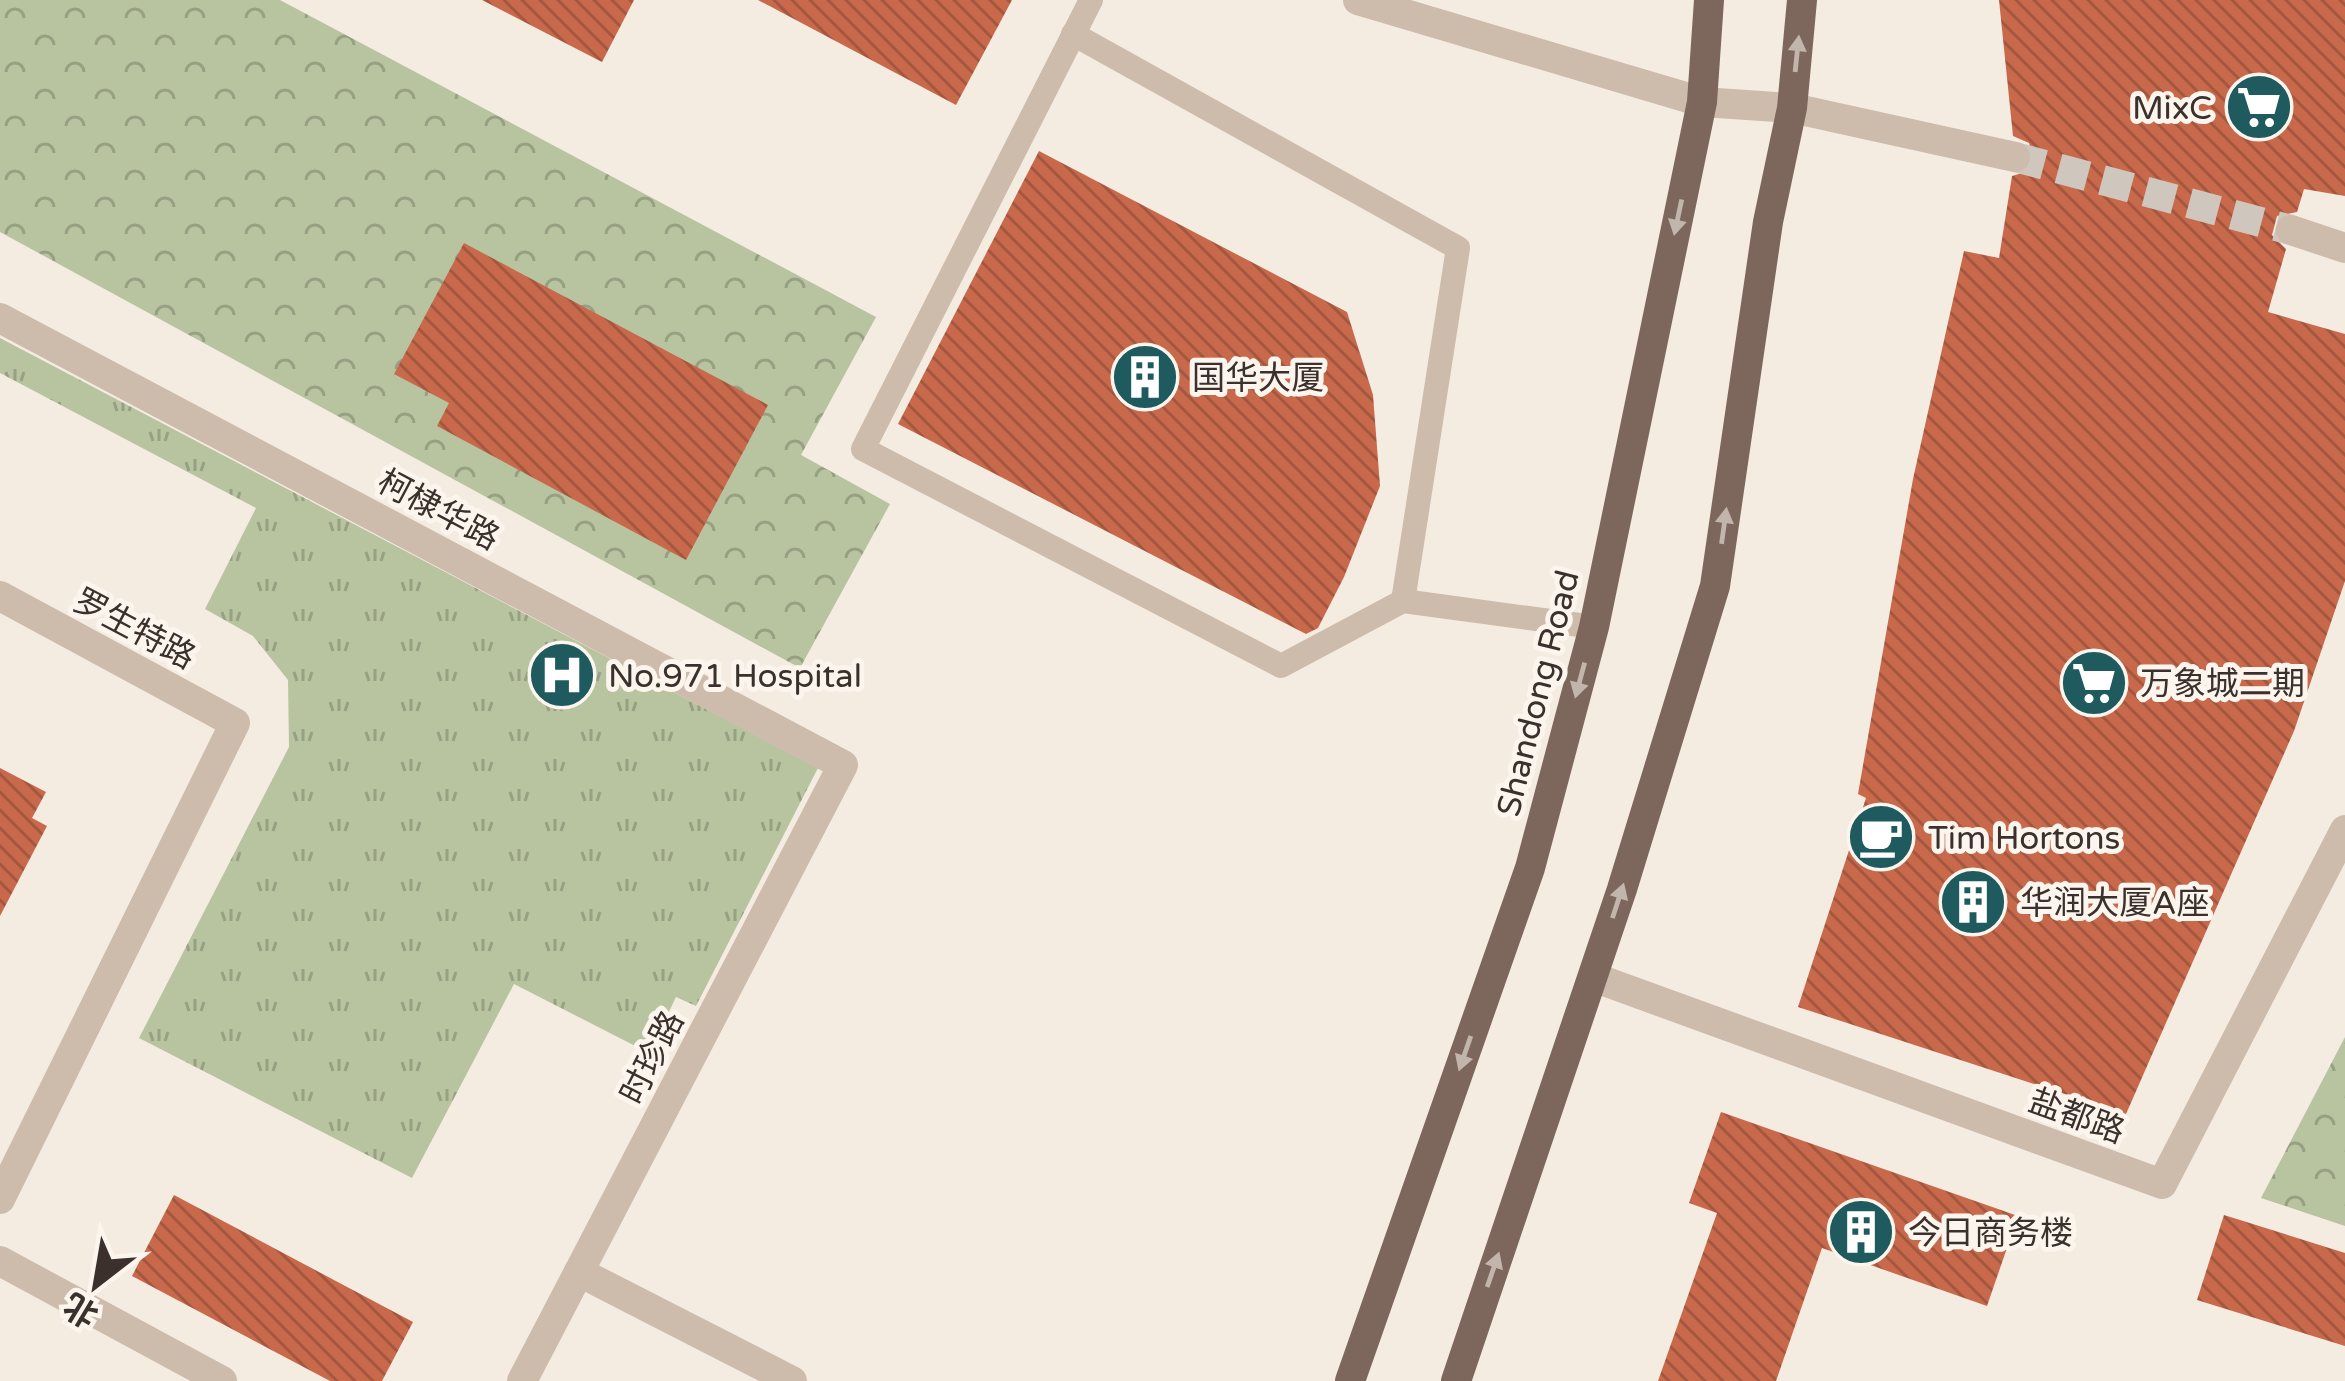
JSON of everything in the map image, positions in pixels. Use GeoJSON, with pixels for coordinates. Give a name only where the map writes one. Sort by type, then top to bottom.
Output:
{"type":"FeatureCollection","features":[{"type":"Feature","properties":{"kind":"main road","name":"Shandong Road"},"geometry":{"type":"LineString","coordinates":[[1350,1381],[1530,868],[1594,627],[1702,102],[1709,0]]}},
{"type":"Feature","properties":{"kind":"main road"},"geometry":{"type":"LineString","coordinates":[[1456,1381],[1593,977],[1715,586],[1768,222],[1792,108],[1802,0]]}},
{"type":"Feature","properties":{"kind":"street"},"geometry":{"type":"LineString","coordinates":[[1358,0],[1702,102],[1792,108],[2015,157]]}},
{"type":"Feature","properties":{"kind":"street"},"geometry":{"type":"LineString","coordinates":[[2291,230],[2345,248]]}},
{"type":"Feature","properties":{"kind":"street","name":"柯棣华路"},"geometry":{"type":"LineString","coordinates":[[0,318],[843,765]]}},
{"type":"Feature","properties":{"kind":"street","name":"罗生特路"},"geometry":{"type":"LineString","coordinates":[[0,596],[235,724],[0,1199]]}},
{"type":"Feature","properties":{"kind":"street","name":"时珍路"},"geometry":{"type":"LineString","coordinates":[[522,1381],[843,765]]}},
{"type":"Feature","properties":{"kind":"street","name":"盐都路"},"geometry":{"type":"LineString","coordinates":[[1593,977],[2162,1184],[2345,830]]}},
{"type":"Feature","properties":{"kind":"street"},"geometry":{"type":"LineString","coordinates":[[0,1261],[222,1381]]}},
{"type":"Feature","properties":{"kind":"street"},"geometry":{"type":"LineString","coordinates":[[579,1272],[792,1381]]}},
{"type":"Feature","properties":{"kind":"lane"},"geometry":{"type":"LineString","coordinates":[[1091,0],[862,449],[1281,666],[1402,601],[1594,627]]}},
{"type":"Feature","properties":{"kind":"lane"},"geometry":{"type":"LineString","coordinates":[[1073,34],[1458,248],[1402,601]]}},
{"type":"Feature","properties":{"kind":"green space"},"geometry":{"type":"Polygon","coordinates":[[[0,0],[280,0],[876,317],[801,455],[890,504],[800,668],[0,232],[0,0]]]}},
{"type":"Feature","properties":{"kind":"green space"},"geometry":{"type":"Polygon","coordinates":[[[0,338],[818,768],[696,1006],[676,997],[649,1053],[514,984],[412,1178],[139,1038],[289,747],[288,680],[253,636],[205,609],[256,508],[0,373],[0,338]]]}},
{"type":"Feature","properties":{"kind":"green space"},"geometry":{"type":"Polygon","coordinates":[[[2345,1037],[2345,1226],[2261,1198],[2345,1037]]]}},
{"type":"Feature","properties":{"kind":"building"},"geometry":{"type":"Polygon","coordinates":[[[482,0],[634,0],[602,62],[482,0]]]}},
{"type":"Feature","properties":{"kind":"building"},"geometry":{"type":"Polygon","coordinates":[[[758,0],[1012,0],[956,105],[758,0]]]}},
{"type":"Feature","properties":{"kind":"building","name":"万象城二期"},"geometry":{"type":"Polygon","coordinates":[[[1999,0],[2345,0],[2345,196],[2304,189],[2297,212],[2277,216],[2272,235],[2286,249],[2268,312],[2345,334],[2345,581],[2294,731],[2126,1114],[1798,1007],[1866,798],[1858,794],[1913,479],[1964,251],[1999,258],[2012,176],[2029,171],[2034,160],[2029,143],[2013,136],[1999,0]]]}},
{"type":"Feature","properties":{"kind":"building","name":"国华大厦"},"geometry":{"type":"Polygon","coordinates":[[[1039,151],[1347,312],[1373,395],[1380,486],[1318,628],[1306,634],[898,424],[1039,151]]]}},
{"type":"Feature","properties":{"kind":"building"},"geometry":{"type":"Polygon","coordinates":[[[464,243],[768,405],[686,560],[437,426],[449,403],[394,374],[464,243]]]}},
{"type":"Feature","properties":{"kind":"building"},"geometry":{"type":"Polygon","coordinates":[[[0,768],[46,792],[32,818],[47,826],[0,916],[0,768]]]}},
{"type":"Feature","properties":{"kind":"building","name":"今日商务楼"},"geometry":{"type":"Polygon","coordinates":[[[1721,1112],[2018,1216],[1987,1306],[1822,1248],[1776,1381],[1658,1381],[1717,1213],[1689,1203],[1721,1112]]]}},
{"type":"Feature","properties":{"kind":"building"},"geometry":{"type":"Polygon","coordinates":[[[174,1195],[413,1322],[382,1381],[330,1381],[132,1276],[174,1195]]]}},
{"type":"Feature","properties":{"kind":"building"},"geometry":{"type":"Polygon","coordinates":[[[2224,1215],[2345,1253],[2345,1346],[2197,1300],[2224,1215]]]}},
{"type":"Feature","properties":{"kind":"tunnel"},"geometry":{"type":"LineString","coordinates":[[2015,157],[2291,230]]}},
{"type":"Feature","properties":{"kind":"place","name":"MixC"},"geometry":{"type":"Point","coordinates":[2259,107]}},
{"type":"Feature","properties":{"kind":"place","name":"国华大厦"},"geometry":{"type":"Point","coordinates":[1145,377]}},
{"type":"Feature","properties":{"kind":"place","name":"No.971 Hospital"},"geometry":{"type":"Point","coordinates":[562,675]}},
{"type":"Feature","properties":{"kind":"place","name":"万象城二期"},"geometry":{"type":"Point","coordinates":[2094,683]}},
{"type":"Feature","properties":{"kind":"place","name":"Tim Hortons"},"geometry":{"type":"Point","coordinates":[1881,837]}},
{"type":"Feature","properties":{"kind":"place","name":"华润大厦A座"},"geometry":{"type":"Point","coordinates":[1973,902]}},
{"type":"Feature","properties":{"kind":"place","name":"今日商务楼"},"geometry":{"type":"Point","coordinates":[1861,1232]}}]}
